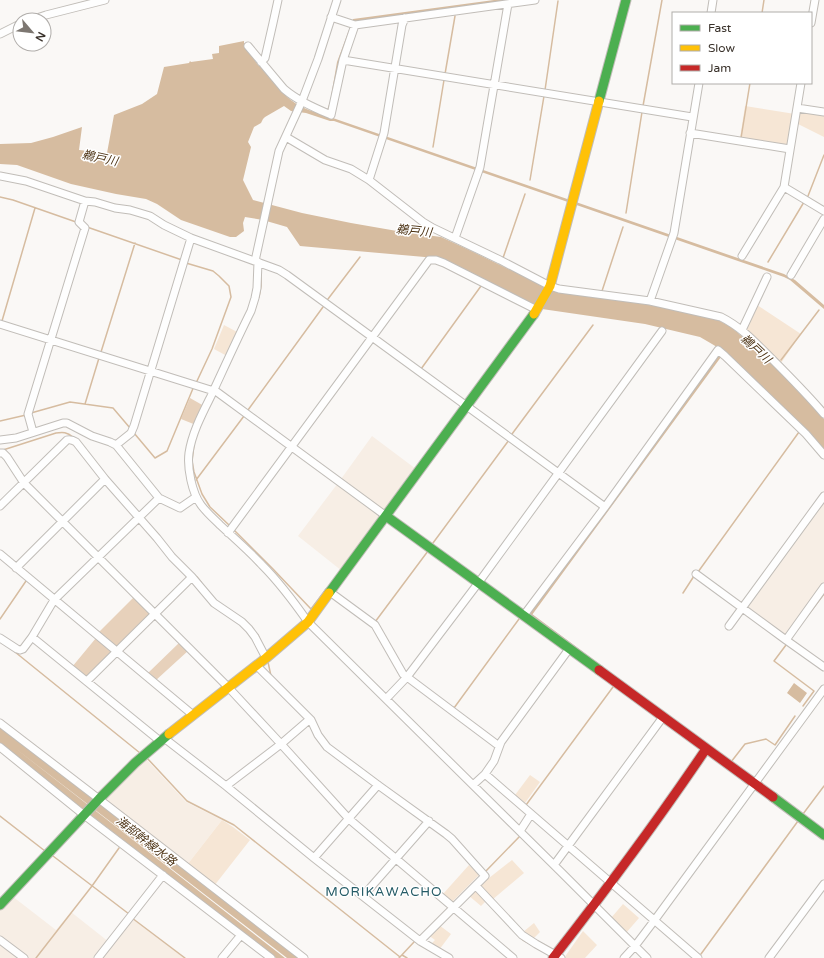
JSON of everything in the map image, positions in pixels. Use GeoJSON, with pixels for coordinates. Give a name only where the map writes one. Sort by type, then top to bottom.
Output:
{"type":"FeatureCollection","features":[{"type":"Feature","properties":{"kind":"street"},"geometry":{"type":"LineString","coordinates":[[52,13],[105,0]]}},
{"type":"Feature","properties":{"kind":"street"},"geometry":{"type":"LineString","coordinates":[[261,62],[265,58],[278,0]]}},
{"type":"Feature","properties":{"kind":"street"},"geometry":{"type":"LineString","coordinates":[[337,0],[302,102],[279,151],[256,262],[257,288],[255,298],[251,310],[213,390],[192,440],[189,454],[189,468],[196,497],[201,505],[228,533],[262,564],[298,607],[308,622],[647,958]]}},
{"type":"Feature","properties":{"kind":"street"},"geometry":{"type":"LineString","coordinates":[[331,18],[352,24],[535,0]]}},
{"type":"Feature","properties":{"kind":"street"},"geometry":{"type":"LineString","coordinates":[[0,905],[99,799],[135,763],[266,658],[308,622],[537,310],[549,287],[600,102],[626,0]]}},
{"type":"Feature","properties":{"kind":"street"},"geometry":{"type":"LineString","coordinates":[[711,12],[713,0]]}},
{"type":"Feature","properties":{"kind":"street"},"geometry":{"type":"LineString","coordinates":[[812,17],[815,0]]}},
{"type":"Feature","properties":{"kind":"street"},"geometry":{"type":"LineString","coordinates":[[455,238],[479,170],[508,4]]}},
{"type":"Feature","properties":{"kind":"street"},"geometry":{"type":"LineString","coordinates":[[369,180],[383,137],[404,18]]}},
{"type":"Feature","properties":{"kind":"street"},"geometry":{"type":"LineString","coordinates":[[248,46],[284,90],[302,102],[331,115],[352,24]]}},
{"type":"Feature","properties":{"kind":"street"},"geometry":{"type":"LineString","coordinates":[[0,34],[12,28]]}},
{"type":"Feature","properties":{"kind":"street"},"geometry":{"type":"LineString","coordinates":[[343,60],[692,117]]}},
{"type":"Feature","properties":{"kind":"street"},"geometry":{"type":"LineString","coordinates":[[650,301],[673,236],[699,84]]}},
{"type":"Feature","properties":{"kind":"street"},"geometry":{"type":"LineString","coordinates":[[742,256],[784,187],[801,84]]}},
{"type":"Feature","properties":{"kind":"street"},"geometry":{"type":"LineString","coordinates":[[798,108],[824,112]]}},
{"type":"Feature","properties":{"kind":"street"},"geometry":{"type":"LineString","coordinates":[[690,133],[790,149]]}},
{"type":"Feature","properties":{"kind":"street"},"geometry":{"type":"LineString","coordinates":[[286,137],[325,160],[351,170],[369,180],[433,228],[500,260],[549,287],[650,301],[721,317],[742,330],[799,385],[824,414]]}},
{"type":"Feature","properties":{"kind":"street"},"geometry":{"type":"LineString","coordinates":[[0,176],[26,181],[85,201],[130,210],[150,216],[164,225],[192,238],[279,270],[605,507]]}},
{"type":"Feature","properties":{"kind":"street"},"geometry":{"type":"LineString","coordinates":[[784,187],[824,211]]}},
{"type":"Feature","properties":{"kind":"street"},"geometry":{"type":"LineString","coordinates":[[33,432],[28,414],[85,228],[79,222],[85,201]]}},
{"type":"Feature","properties":{"kind":"street"},"geometry":{"type":"LineString","coordinates":[[791,275],[824,219]]}},
{"type":"Feature","properties":{"kind":"street"},"geometry":{"type":"LineString","coordinates":[[116,445],[132,430],[192,238]]}},
{"type":"Feature","properties":{"kind":"street"},"geometry":{"type":"LineString","coordinates":[[228,533],[429,260],[436,260],[444,263],[537,310]]}},
{"type":"Feature","properties":{"kind":"street"},"geometry":{"type":"LineString","coordinates":[[742,330],[767,277]]}},
{"type":"Feature","properties":{"kind":"street"},"geometry":{"type":"LineString","coordinates":[[0,324],[217,392],[824,835]]}},
{"type":"Feature","properties":{"kind":"street"},"geometry":{"type":"LineString","coordinates":[[386,699],[406,677],[479,582],[662,332]]}},
{"type":"Feature","properties":{"kind":"street"},"geometry":{"type":"LineString","coordinates":[[524,615],[605,507],[718,350],[793,421],[824,454]]}},
{"type":"Feature","properties":{"kind":"street"},"geometry":{"type":"LineString","coordinates":[[0,440],[16,438],[67,423],[92,436],[116,445],[159,498],[180,508],[196,497]]}},
{"type":"Feature","properties":{"kind":"street"},"geometry":{"type":"LineString","coordinates":[[0,506],[67,440],[70,439],[76,442],[138,518],[214,603],[242,622],[249,629],[266,658]]}},
{"type":"Feature","properties":{"kind":"street"},"geometry":{"type":"LineString","coordinates":[[0,453],[4,453],[24,483],[228,687],[349,819],[513,958]]}},
{"type":"Feature","properties":{"kind":"street"},"geometry":{"type":"LineString","coordinates":[[16,568],[105,479]]}},
{"type":"Feature","properties":{"kind":"street"},"geometry":{"type":"LineString","coordinates":[[729,626],[824,496]]}},
{"type":"Feature","properties":{"kind":"street"},"geometry":{"type":"LineString","coordinates":[[0,638],[17,649],[23,649],[54,600],[159,498]]}},
{"type":"Feature","properties":{"kind":"street"},"geometry":{"type":"LineString","coordinates":[[0,554],[193,715]]}},
{"type":"Feature","properties":{"kind":"street"},"geometry":{"type":"LineString","coordinates":[[696,574],[824,667]]}},
{"type":"Feature","properties":{"kind":"street"},"geometry":{"type":"LineString","coordinates":[[86,681],[192,577]]}},
{"type":"Feature","properties":{"kind":"street"},"geometry":{"type":"LineString","coordinates":[[786,640],[824,587]]}},
{"type":"Feature","properties":{"kind":"street"},"geometry":{"type":"LineString","coordinates":[[330,592],[375,625],[406,677],[499,746]]}},
{"type":"Feature","properties":{"kind":"street"},"geometry":{"type":"LineString","coordinates":[[32,637],[162,740],[226,786],[314,858],[420,941],[449,958]]}},
{"type":"Feature","properties":{"kind":"street"},"geometry":{"type":"LineString","coordinates":[[473,785],[485,774],[494,761],[501,742],[569,649]]}},
{"type":"Feature","properties":{"kind":"street"},"geometry":{"type":"LineString","coordinates":[[256,665],[310,719],[318,735],[328,746],[452,839],[485,876],[420,941]]}},
{"type":"Feature","properties":{"kind":"street"},"geometry":{"type":"LineString","coordinates":[[624,958],[635,946],[824,689]]}},
{"type":"Feature","properties":{"kind":"street"},"geometry":{"type":"LineString","coordinates":[[554,865],[663,717]]}},
{"type":"Feature","properties":{"kind":"street"},"geometry":{"type":"LineString","coordinates":[[226,786],[281,744],[310,719]]}},
{"type":"Feature","properties":{"kind":"street"},"geometry":{"type":"LineString","coordinates":[[0,724],[304,958]]}},
{"type":"Feature","properties":{"kind":"street"},"geometry":{"type":"LineString","coordinates":[[0,748],[46,783],[84,815],[271,958]]}},
{"type":"Feature","properties":{"kind":"street"},"geometry":{"type":"LineString","coordinates":[[476,886],[522,935],[557,957],[706,749]]}},
{"type":"Feature","properties":{"kind":"street"},"geometry":{"type":"LineString","coordinates":[[485,774],[698,958]]}},
{"type":"Feature","properties":{"kind":"street"},"geometry":{"type":"LineString","coordinates":[[314,858],[378,785]]}},
{"type":"Feature","properties":{"kind":"street"},"geometry":{"type":"LineString","coordinates":[[520,831],[532,814]]}},
{"type":"Feature","properties":{"kind":"street"},"geometry":{"type":"LineString","coordinates":[[362,896],[429,821]]}},
{"type":"Feature","properties":{"kind":"street"},"geometry":{"type":"LineString","coordinates":[[98,958],[162,874]]}},
{"type":"Feature","properties":{"kind":"street"},"geometry":{"type":"LineString","coordinates":[[769,958],[824,884]]}},
{"type":"Feature","properties":{"kind":"street"},"geometry":{"type":"LineString","coordinates":[[222,958],[240,935]]}},
{"type":"Feature","properties":{"kind":"street"},"geometry":{"type":"LineString","coordinates":[[0,940],[24,958]]}},
{"type":"Feature","properties":{"kind":"shaded area"},"geometry":{"type":"Polygon","coordinates":[[[745,106],[795,114],[789,146],[740,138],[745,106]]]}},
{"type":"Feature","properties":{"kind":"shaded area"},"geometry":{"type":"Polygon","coordinates":[[[799,110],[824,113],[824,137],[796,123],[799,110]]]}},
{"type":"Feature","properties":{"kind":"shaded area"},"geometry":{"type":"Polygon","coordinates":[[[757,305],[801,334],[781,363],[746,329],[757,305]]]}},
{"type":"Feature","properties":{"kind":"shaded area"},"geometry":{"type":"Polygon","coordinates":[[[224,325],[239,333],[227,356],[214,349],[224,325]]]}},
{"type":"Feature","properties":{"kind":"shaded area"},"geometry":{"type":"Polygon","coordinates":[[[190,398],[204,406],[196,425],[181,419],[190,398]]]}},
{"type":"Feature","properties":{"kind":"shaded area"},"geometry":{"type":"Polygon","coordinates":[[[372,436],[416,469],[385,512],[341,479],[372,436]]]}},
{"type":"Feature","properties":{"kind":"shaded area"},"geometry":{"type":"Polygon","coordinates":[[[338,483],[380,514],[380,520],[342,571],[298,536],[338,483]]]}},
{"type":"Feature","properties":{"kind":"shaded area"},"geometry":{"type":"Polygon","coordinates":[[[824,499],[824,584],[786,635],[783,636],[744,607],[824,499]]]}},
{"type":"Feature","properties":{"kind":"shaded area"},"geometry":{"type":"Polygon","coordinates":[[[135,596],[152,612],[118,647],[115,647],[98,633],[135,596]]]}},
{"type":"Feature","properties":{"kind":"shaded area"},"geometry":{"type":"Polygon","coordinates":[[[96,638],[112,650],[112,653],[88,678],[72,667],[96,638]]]}},
{"type":"Feature","properties":{"kind":"shaded area"},"geometry":{"type":"Polygon","coordinates":[[[181,641],[189,650],[155,681],[147,674],[181,641]]]}},
{"type":"Feature","properties":{"kind":"shaded area"},"geometry":{"type":"Polygon","coordinates":[[[145,758],[186,802],[222,820],[187,865],[103,798],[145,758]]]}},
{"type":"Feature","properties":{"kind":"shaded area"},"geometry":{"type":"Polygon","coordinates":[[[530,775],[540,782],[525,803],[515,795],[530,775]]]}},
{"type":"Feature","properties":{"kind":"shaded area"},"geometry":{"type":"Polygon","coordinates":[[[222,820],[250,840],[214,886],[187,865],[222,820]]]}},
{"type":"Feature","properties":{"kind":"shaded area"},"geometry":{"type":"Polygon","coordinates":[[[512,860],[524,873],[492,900],[478,886],[486,877],[489,878],[512,860]]]}},
{"type":"Feature","properties":{"kind":"shaded area"},"geometry":{"type":"Polygon","coordinates":[[[469,865],[479,875],[452,902],[443,894],[469,865]]]}},
{"type":"Feature","properties":{"kind":"shaded area"},"geometry":{"type":"Polygon","coordinates":[[[474,889],[485,902],[481,906],[468,895],[474,889]]]}},
{"type":"Feature","properties":{"kind":"shaded area"},"geometry":{"type":"Polygon","coordinates":[[[12,896],[56,930],[71,912],[109,942],[96,958],[28,958],[0,936],[0,909],[12,896]]]}},
{"type":"Feature","properties":{"kind":"shaded area"},"geometry":{"type":"Polygon","coordinates":[[[623,904],[639,918],[626,933],[611,918],[623,904]]]}},
{"type":"Feature","properties":{"kind":"shaded area"},"geometry":{"type":"Polygon","coordinates":[[[131,918],[184,958],[100,958],[131,918]]]}},
{"type":"Feature","properties":{"kind":"shaded area"},"geometry":{"type":"Polygon","coordinates":[[[534,923],[540,932],[533,939],[523,932],[534,923]]]}},
{"type":"Feature","properties":{"kind":"shaded area"},"geometry":{"type":"Polygon","coordinates":[[[439,925],[451,934],[439,950],[430,945],[435,940],[428,935],[439,925]]]}},
{"type":"Feature","properties":{"kind":"shaded area"},"geometry":{"type":"Polygon","coordinates":[[[583,931],[597,945],[585,958],[564,958],[583,931]]]}},
{"type":"Feature","properties":{"kind":"shaded area"},"geometry":{"type":"Polygon","coordinates":[[[0,941],[22,958],[0,958],[0,941]]]}},
{"type":"Feature","properties":{"kind":"water","name":"鵜戸川"},"geometry":{"type":"Polygon","coordinates":[[[494,0],[513,0],[355,22],[330,117],[784,274],[795,280],[824,305],[824,309],[790,280],[784,277],[334,121],[306,113],[291,111],[284,106],[265,117],[261,123],[254,127],[248,142],[251,147],[243,180],[253,200],[302,213],[351,223],[441,237],[544,286],[714,318],[731,327],[764,355],[824,419],[824,451],[808,432],[725,352],[700,337],[645,324],[542,309],[436,258],[300,246],[287,227],[263,220],[245,217],[243,223],[244,231],[236,237],[230,237],[181,220],[157,204],[146,199],[71,184],[17,165],[0,164],[0,144],[31,143],[82,127],[79,150],[107,153],[114,115],[142,104],[157,94],[164,67],[189,63],[190,61],[213,59],[212,54],[219,53],[219,46],[244,41],[256,58],[255,61],[259,66],[261,65],[276,86],[285,95],[302,107],[325,115],[330,102],[337,62],[353,19],[494,0]]]}},
{"type":"Feature","properties":{"kind":"water"},"geometry":{"type":"Polygon","coordinates":[[[719,355],[721,357],[532,615],[529,613],[719,355]]]}},
{"type":"Feature","properties":{"kind":"water"},"geometry":{"type":"Polygon","coordinates":[[[794,683],[807,693],[800,703],[787,693],[794,683]]]}},
{"type":"Feature","properties":{"kind":"water","name":"海部幹線水路"},"geometry":{"type":"Polygon","coordinates":[[[0,727],[298,958],[287,958],[11,745],[285,958],[276,958],[0,745],[0,727]]]}},
{"type":"Feature","properties":{"kind":"waterway"},"geometry":{"type":"LineString","coordinates":[[643,106],[662,0]]}},
{"type":"Feature","properties":{"kind":"waterway"},"geometry":{"type":"LineString","coordinates":[[762,12],[764,0]]}},
{"type":"Feature","properties":{"kind":"waterway"},"geometry":{"type":"LineString","coordinates":[[545,90],[558,1]]}},
{"type":"Feature","properties":{"kind":"waterway"},"geometry":{"type":"LineString","coordinates":[[445,74],[455,16]]}},
{"type":"Feature","properties":{"kind":"waterway"},"geometry":{"type":"LineString","coordinates":[[433,147],[444,80]]}},
{"type":"Feature","properties":{"kind":"waterway"},"geometry":{"type":"LineString","coordinates":[[741,138],[750,84]]}},
{"type":"Feature","properties":{"kind":"waterway"},"geometry":{"type":"LineString","coordinates":[[530,180],[544,96]]}},
{"type":"Feature","properties":{"kind":"waterway"},"geometry":{"type":"LineString","coordinates":[[626,213],[642,112]]}},
{"type":"Feature","properties":{"kind":"waterway"},"geometry":{"type":"LineString","coordinates":[[808,196],[824,155]]}},
{"type":"Feature","properties":{"kind":"waterway"},"geometry":{"type":"LineString","coordinates":[[503,258],[525,194]]}},
{"type":"Feature","properties":{"kind":"waterway"},"geometry":{"type":"LineString","coordinates":[[0,197],[13,200],[76,222]]}},
{"type":"Feature","properties":{"kind":"waterway"},"geometry":{"type":"LineString","coordinates":[[768,262],[804,202]]}},
{"type":"Feature","properties":{"kind":"waterway"},"geometry":{"type":"LineString","coordinates":[[2,321],[35,208]]}},
{"type":"Feature","properties":{"kind":"waterway"},"geometry":{"type":"LineString","coordinates":[[87,227],[182,260]]}},
{"type":"Feature","properties":{"kind":"waterway"},"geometry":{"type":"LineString","coordinates":[[602,291],[623,227]]}},
{"type":"Feature","properties":{"kind":"waterway"},"geometry":{"type":"LineString","coordinates":[[101,352],[135,243]]}},
{"type":"Feature","properties":{"kind":"waterway"},"geometry":{"type":"LineString","coordinates":[[328,299],[360,257]]}},
{"type":"Feature","properties":{"kind":"waterway"},"geometry":{"type":"LineString","coordinates":[[186,263],[213,271],[229,286],[231,297],[212,349],[197,381]]}},
{"type":"Feature","properties":{"kind":"waterway"},"geometry":{"type":"LineString","coordinates":[[259,297],[261,277]]}},
{"type":"Feature","properties":{"kind":"waterway"},"geometry":{"type":"LineString","coordinates":[[421,369],[481,286]]}},
{"type":"Feature","properties":{"kind":"waterway"},"geometry":{"type":"LineString","coordinates":[[248,410],[323,307]]}},
{"type":"Feature","properties":{"kind":"waterway"},"geometry":{"type":"LineString","coordinates":[[781,360],[819,310]]}},
{"type":"Feature","properties":{"kind":"waterway"},"geometry":{"type":"LineString","coordinates":[[512,434],[593,325]]}},
{"type":"Feature","properties":{"kind":"waterway"},"geometry":{"type":"LineString","coordinates":[[85,404],[99,358]]}},
{"type":"Feature","properties":{"kind":"waterway"},"geometry":{"type":"LineString","coordinates":[[134,433],[155,458],[167,451],[194,386]]}},
{"type":"Feature","properties":{"kind":"waterway"},"geometry":{"type":"LineString","coordinates":[[31,413],[70,402],[113,408],[130,428]]}},
{"type":"Feature","properties":{"kind":"waterway"},"geometry":{"type":"LineString","coordinates":[[0,421],[26,415]]}},
{"type":"Feature","properties":{"kind":"waterway"},"geometry":{"type":"LineString","coordinates":[[196,480],[244,416]]}},
{"type":"Feature","properties":{"kind":"waterway"},"geometry":{"type":"LineString","coordinates":[[3,450],[61,432],[69,434],[73,437]]}},
{"type":"Feature","properties":{"kind":"waterway"},"geometry":{"type":"LineString","coordinates":[[698,572],[799,432]]}},
{"type":"Feature","properties":{"kind":"waterway"},"geometry":{"type":"LineString","coordinates":[[433,543],[509,440]]}},
{"type":"Feature","properties":{"kind":"waterway"},"geometry":{"type":"LineString","coordinates":[[194,445],[192,461],[194,472],[202,494],[210,507],[229,525]]}},
{"type":"Feature","properties":{"kind":"waterway"},"geometry":{"type":"LineString","coordinates":[[235,531],[311,609],[327,588]]}},
{"type":"Feature","properties":{"kind":"waterway"},"geometry":{"type":"LineString","coordinates":[[375,622],[428,551]]}},
{"type":"Feature","properties":{"kind":"waterway"},"geometry":{"type":"LineString","coordinates":[[683,593],[694,576]]}},
{"type":"Feature","properties":{"kind":"waterway"},"geometry":{"type":"LineString","coordinates":[[197,577],[201,582]]}},
{"type":"Feature","properties":{"kind":"waterway"},"geometry":{"type":"LineString","coordinates":[[0,619],[26,581]]}},
{"type":"Feature","properties":{"kind":"waterway"},"geometry":{"type":"LineString","coordinates":[[805,619],[824,594]]}},
{"type":"Feature","properties":{"kind":"waterway"},"geometry":{"type":"LineString","coordinates":[[531,614],[632,689]]}},
{"type":"Feature","properties":{"kind":"waterway"},"geometry":{"type":"LineString","coordinates":[[453,707],[454,708],[519,619]]}},
{"type":"Feature","properties":{"kind":"waterway"},"geometry":{"type":"LineString","coordinates":[[258,635],[261,642]]}},
{"type":"Feature","properties":{"kind":"waterway"},"geometry":{"type":"LineString","coordinates":[[786,645],[774,661],[814,691],[803,706]]}},
{"type":"Feature","properties":{"kind":"waterway"},"geometry":{"type":"LineString","coordinates":[[15,652],[140,753]]}},
{"type":"Feature","properties":{"kind":"waterway"},"geometry":{"type":"LineString","coordinates":[[268,662],[271,676]]}},
{"type":"Feature","properties":{"kind":"waterway"},"geometry":{"type":"LineString","coordinates":[[526,805],[613,687]]}},
{"type":"Feature","properties":{"kind":"waterway"},"geometry":{"type":"LineString","coordinates":[[730,761],[731,762],[745,744],[766,739],[775,745],[795,716]]}},
{"type":"Feature","properties":{"kind":"waterway"},"geometry":{"type":"LineString","coordinates":[[147,758],[187,801],[234,825],[400,957]]}},
{"type":"Feature","properties":{"kind":"waterway"},"geometry":{"type":"LineString","coordinates":[[803,814],[824,786]]}},
{"type":"Feature","properties":{"kind":"waterway"},"geometry":{"type":"LineString","coordinates":[[0,816],[45,851]]}},
{"type":"Feature","properties":{"kind":"waterway"},"geometry":{"type":"LineString","coordinates":[[701,954],[798,821]]}},
{"type":"Feature","properties":{"kind":"waterway"},"geometry":{"type":"LineString","coordinates":[[485,872],[520,836]]}},
{"type":"Feature","properties":{"kind":"waterway"},"geometry":{"type":"LineString","coordinates":[[36,958],[92,886],[119,848]]}},
{"type":"Feature","properties":{"kind":"waterway"},"geometry":{"type":"LineString","coordinates":[[53,856],[129,914]]}},
{"type":"Feature","properties":{"kind":"waterway"},"geometry":{"type":"LineString","coordinates":[[132,918],[185,958]]}},
{"type":"Feature","properties":{"kind":"waterway"},"geometry":{"type":"LineString","coordinates":[[523,940],[534,946]]}},
{"type":"Feature","properties":{"kind":"waterway"},"geometry":{"type":"LineString","coordinates":[[399,958],[414,942]]}},
{"type":"Feature","properties":{"kind":"waterway"},"geometry":{"type":"LineString","coordinates":[[402,955],[407,958]]}},
{"type":"Feature","properties":{"kind":"traffic: fast"},"geometry":{"type":"LineString","coordinates":[[599,101],[626,0]]}},
{"type":"Feature","properties":{"kind":"traffic: fast"},"geometry":{"type":"LineString","coordinates":[[329,593],[534,314]]}},
{"type":"Feature","properties":{"kind":"traffic: fast"},"geometry":{"type":"LineString","coordinates":[[386,516],[599,670]]}},
{"type":"Feature","properties":{"kind":"traffic: fast"},"geometry":{"type":"LineString","coordinates":[[0,905],[99,799],[135,763],[169,734]]}},
{"type":"Feature","properties":{"kind":"traffic: fast"},"geometry":{"type":"LineString","coordinates":[[773,797],[824,835]]}},
{"type":"Feature","properties":{"kind":"traffic: slow"},"geometry":{"type":"LineString","coordinates":[[534,314],[550,286],[599,101]]}},
{"type":"Feature","properties":{"kind":"traffic: slow"},"geometry":{"type":"LineString","coordinates":[[169,734],[266,658],[308,622],[329,593]]}},
{"type":"Feature","properties":{"kind":"traffic: jam"},"geometry":{"type":"LineString","coordinates":[[599,670],[773,797]]}},
{"type":"Feature","properties":{"kind":"traffic: jam"},"geometry":{"type":"LineString","coordinates":[[553,958],[593,907],[706,749]]}},
{"type":"Feature","properties":{"kind":"district","name":"MORIKAWACHO"},"geometry":{"type":"Point","coordinates":[384,891]}}]}
